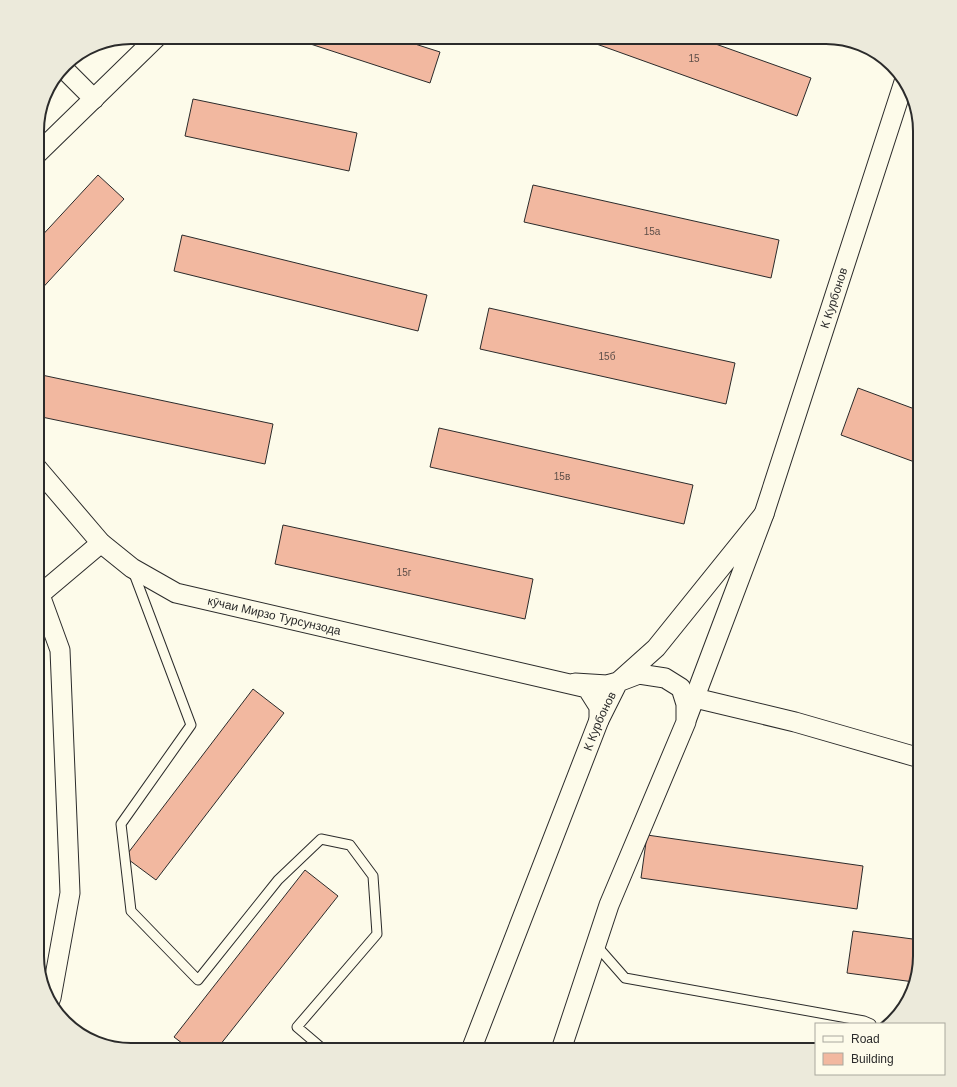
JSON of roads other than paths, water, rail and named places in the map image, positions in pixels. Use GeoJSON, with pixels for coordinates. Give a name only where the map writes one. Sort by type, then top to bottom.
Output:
{"type":"FeatureCollection","features":[{"type":"Feature","properties":{"kind":"street"},"geometry":{"type":"LineString","coordinates":[[44,147],[151,44]]}},
{"type":"Feature","properties":{"kind":"street"},"geometry":{"type":"LineString","coordinates":[[68,72],[94,99]]}},
{"type":"Feature","properties":{"kind":"street","name":"К Курбонов"},"geometry":{"type":"LineString","coordinates":[[563,1043],[608,905],[686,722],[764,514],[902,88]]}},
{"type":"Feature","properties":{"kind":"street","name":"кӯчаи Мирзо Турсунзода"},"geometry":{"type":"LineString","coordinates":[[44,476],[101,543],[132,568],[176,593],[558,681]]}},
{"type":"Feature","properties":{"kind":"street"},"geometry":{"type":"LineString","coordinates":[[558,681],[592,685],[607,685],[618,682],[656,648],[764,514]]}},
{"type":"Feature","properties":{"kind":"street"},"geometry":{"type":"LineString","coordinates":[[44,591],[101,543]]}},
{"type":"Feature","properties":{"kind":"street"},"geometry":{"type":"LineString","coordinates":[[44,611],[60,650],[70,893],[52,992]]}},
{"type":"Feature","properties":{"kind":"street","name":"К Курбонов"},"geometry":{"type":"LineString","coordinates":[[474,1043],[599,720],[618,682],[639,674],[665,678],[681,688],[686,704],[686,722]]}},
{"type":"Feature","properties":{"kind":"street"},"geometry":{"type":"LineString","coordinates":[[558,681],[587,688],[599,707],[599,720]]}},
{"type":"Feature","properties":{"kind":"street"},"geometry":{"type":"LineString","coordinates":[[695,698],[795,722],[913,756]]}},
{"type":"Feature","properties":{"kind":"lane"},"geometry":{"type":"LineString","coordinates":[[132,568],[191,725],[121,824],[131,911],[198,980],[278,880],[321,839],[350,846],[373,876],[377,934],[297,1028],[315,1043]]}},
{"type":"Feature","properties":{"kind":"lane"},"geometry":{"type":"LineString","coordinates":[[596,945],[625,978],[869,1023]]}}]}
